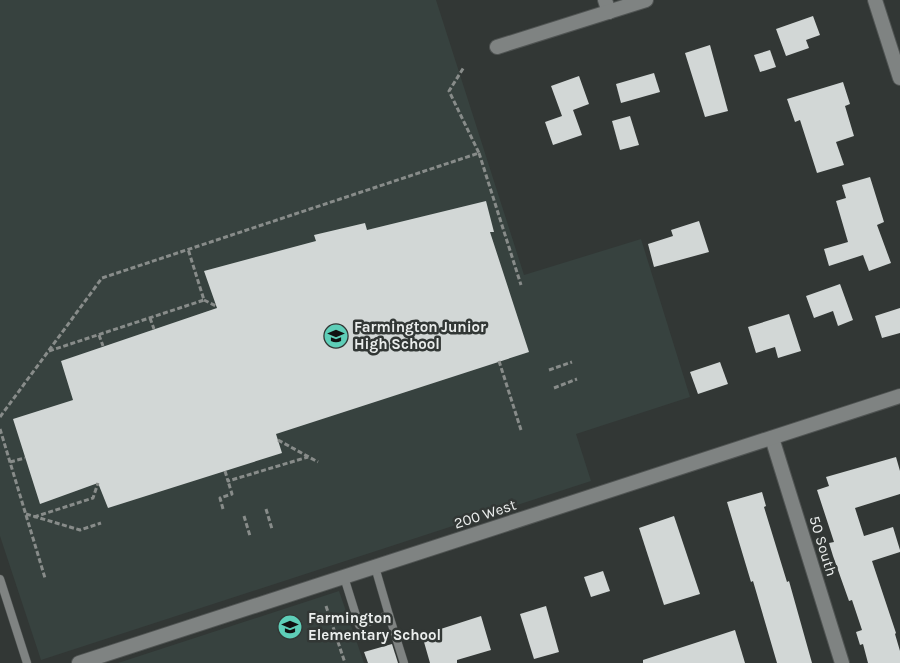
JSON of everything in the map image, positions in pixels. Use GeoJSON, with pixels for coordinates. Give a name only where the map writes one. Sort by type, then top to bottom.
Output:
{"type":"FeatureCollection","features":[{"type":"Feature","properties":{"kind":"main road"},"geometry":{"type":"LineString","coordinates":[[496,47],[607,6],[646,0]]}},
{"type":"Feature","properties":{"kind":"main road"},"geometry":{"type":"LineString","coordinates":[[875,0],[900,78]]}},
{"type":"Feature","properties":{"kind":"main road","name":"200 West"},"geometry":{"type":"LineString","coordinates":[[79,663],[900,396]]}},
{"type":"Feature","properties":{"kind":"main road","name":"50 South"},"geometry":{"type":"LineString","coordinates":[[772,438],[842,663]]}},
{"type":"Feature","properties":{"kind":"lane"},"geometry":{"type":"LineString","coordinates":[[375,567],[404,663]]}},
{"type":"Feature","properties":{"kind":"lane"},"geometry":{"type":"LineString","coordinates":[[344,577],[359,625],[389,615]]}},
{"type":"Feature","properties":{"kind":"lane"},"geometry":{"type":"LineString","coordinates":[[0,579],[27,663]]}},
{"type":"Feature","properties":{"kind":"path"},"geometry":{"type":"LineString","coordinates":[[464,67],[449,91],[479,153],[522,285]]}},
{"type":"Feature","properties":{"kind":"path"},"geometry":{"type":"LineString","coordinates":[[0,417],[102,278],[479,153]]}},
{"type":"Feature","properties":{"kind":"path"},"geometry":{"type":"LineString","coordinates":[[188,249],[204,300]]}},
{"type":"Feature","properties":{"kind":"path"},"geometry":{"type":"LineString","coordinates":[[48,351],[204,300],[216,306]]}},
{"type":"Feature","properties":{"kind":"path"},"geometry":{"type":"LineString","coordinates":[[150,318],[154,329]]}},
{"type":"Feature","properties":{"kind":"path"},"geometry":{"type":"LineString","coordinates":[[99,334],[103,346]]}},
{"type":"Feature","properties":{"kind":"path"},"geometry":{"type":"LineString","coordinates":[[500,361],[521,430]]}},
{"type":"Feature","properties":{"kind":"path"},"geometry":{"type":"LineString","coordinates":[[548,370],[572,362]]}},
{"type":"Feature","properties":{"kind":"path"},"geometry":{"type":"LineString","coordinates":[[554,388],[577,380]]}},
{"type":"Feature","properties":{"kind":"path"},"geometry":{"type":"LineString","coordinates":[[0,429],[45,578]]}},
{"type":"Feature","properties":{"kind":"path"},"geometry":{"type":"LineString","coordinates":[[278,440],[318,462]]}},
{"type":"Feature","properties":{"kind":"path"},"geometry":{"type":"LineString","coordinates":[[228,481],[308,457]]}},
{"type":"Feature","properties":{"kind":"path"},"geometry":{"type":"LineString","coordinates":[[10,462],[25,458]]}},
{"type":"Feature","properties":{"kind":"path"},"geometry":{"type":"LineString","coordinates":[[223,509],[220,498],[232,494],[225,471]]}},
{"type":"Feature","properties":{"kind":"path"},"geometry":{"type":"LineString","coordinates":[[34,517],[93,498],[98,483]]}},
{"type":"Feature","properties":{"kind":"path"},"geometry":{"type":"LineString","coordinates":[[266,509],[272,529]]}},
{"type":"Feature","properties":{"kind":"path"},"geometry":{"type":"LineString","coordinates":[[26,514],[80,530],[101,523]]}},
{"type":"Feature","properties":{"kind":"path"},"geometry":{"type":"LineString","coordinates":[[244,516],[250,536]]}},
{"type":"Feature","properties":{"kind":"path"},"geometry":{"type":"LineString","coordinates":[[326,606],[345,663]]}},
{"type":"Feature","properties":{"kind":"shaded area","name":"Farmington Junior High School"},"geometry":{"type":"Polygon","coordinates":[[[0,0],[436,0],[524,275],[641,239],[690,397],[576,434],[591,481],[41,660],[0,536],[0,0]]]}},
{"type":"Feature","properties":{"kind":"shaded area","name":"Farmington Elementary School"},"geometry":{"type":"Polygon","coordinates":[[[339,591],[364,663],[118,663],[339,591]]]}},
{"type":"Feature","properties":{"kind":"building"},"geometry":{"type":"Polygon","coordinates":[[[813,16],[820,35],[806,40],[809,48],[786,56],[776,29],[813,16]]]}},
{"type":"Feature","properties":{"kind":"building"},"geometry":{"type":"Polygon","coordinates":[[[710,45],[728,111],[705,117],[685,53],[710,45]]]}},
{"type":"Feature","properties":{"kind":"building"},"geometry":{"type":"Polygon","coordinates":[[[770,50],[776,67],[760,72],[754,55],[770,50]]]}},
{"type":"Feature","properties":{"kind":"building"},"geometry":{"type":"Polygon","coordinates":[[[654,73],[660,92],[621,103],[616,84],[654,73]]]}},
{"type":"Feature","properties":{"kind":"building"},"geometry":{"type":"Polygon","coordinates":[[[579,76],[589,104],[573,110],[582,135],[553,145],[545,122],[562,116],[551,86],[579,76]]]}},
{"type":"Feature","properties":{"kind":"building"},"geometry":{"type":"Polygon","coordinates":[[[843,82],[850,104],[845,106],[854,136],[836,142],[844,165],[817,173],[800,120],[795,122],[787,99],[843,82]]]}},
{"type":"Feature","properties":{"kind":"building"},"geometry":{"type":"Polygon","coordinates":[[[630,116],[639,145],[620,150],[612,121],[630,116]]]}},
{"type":"Feature","properties":{"kind":"building"},"geometry":{"type":"Polygon","coordinates":[[[870,177],[884,222],[877,225],[891,263],[869,271],[863,255],[829,266],[824,249],[848,242],[836,201],[846,198],[842,185],[870,177]]]}},
{"type":"Feature","properties":{"kind":"building"},"geometry":{"type":"Polygon","coordinates":[[[486,201],[494,232],[490,232],[529,352],[276,434],[282,453],[108,508],[98,483],[40,504],[13,419],[73,400],[61,361],[217,308],[204,271],[316,241],[314,235],[365,223],[367,230],[486,201]]]}},
{"type":"Feature","properties":{"kind":"building"},"geometry":{"type":"Polygon","coordinates":[[[699,221],[709,252],[654,267],[648,244],[673,236],[671,230],[699,221]]]}},
{"type":"Feature","properties":{"kind":"building"},"geometry":{"type":"Polygon","coordinates":[[[840,284],[853,320],[838,326],[833,311],[814,318],[806,296],[840,284]]]}},
{"type":"Feature","properties":{"kind":"building"},"geometry":{"type":"Polygon","coordinates":[[[900,308],[900,333],[882,338],[875,316],[900,308]]]}},
{"type":"Feature","properties":{"kind":"building"},"geometry":{"type":"Polygon","coordinates":[[[789,314],[801,351],[778,358],[775,347],[756,353],[748,327],[789,314]]]}},
{"type":"Feature","properties":{"kind":"building"},"geometry":{"type":"Polygon","coordinates":[[[720,362],[728,384],[698,394],[690,372],[720,362]]]}},
{"type":"Feature","properties":{"kind":"building"},"geometry":{"type":"Polygon","coordinates":[[[896,457],[900,471],[900,494],[855,508],[864,536],[893,527],[900,550],[900,552],[872,561],[896,633],[900,651],[900,663],[868,663],[863,644],[860,645],[856,632],[862,630],[852,600],[849,601],[833,556],[829,543],[834,542],[817,490],[829,486],[826,477],[896,457]]]}},
{"type":"Feature","properties":{"kind":"building"},"geometry":{"type":"Polygon","coordinates":[[[762,492],[766,506],[764,507],[787,582],[789,581],[812,663],[777,663],[727,502],[762,492]]]}},
{"type":"Feature","properties":{"kind":"building"},"geometry":{"type":"Polygon","coordinates":[[[674,516],[700,594],[664,605],[639,528],[674,516]]]}},
{"type":"Feature","properties":{"kind":"building"},"geometry":{"type":"Polygon","coordinates":[[[603,571],[610,591],[591,597],[584,577],[603,571]]]}},
{"type":"Feature","properties":{"kind":"building"},"geometry":{"type":"Polygon","coordinates":[[[546,606],[559,652],[534,659],[520,614],[546,606]]]}},
{"type":"Feature","properties":{"kind":"building"},"geometry":{"type":"Polygon","coordinates":[[[481,616],[491,650],[457,660],[457,663],[430,663],[422,635],[481,616]]]}},
{"type":"Feature","properties":{"kind":"building"},"geometry":{"type":"Polygon","coordinates":[[[735,630],[745,663],[643,663],[643,660],[735,630]]]}},
{"type":"Feature","properties":{"kind":"building"},"geometry":{"type":"Polygon","coordinates":[[[392,644],[398,663],[368,663],[364,652],[392,644]]]}},
{"type":"Feature","properties":{"kind":"place","name":"Farmington Junior High School"},"geometry":{"type":"Point","coordinates":[336,336]}},
{"type":"Feature","properties":{"kind":"place","name":"Farmington Elementary School"},"geometry":{"type":"Point","coordinates":[290,627]}}]}
